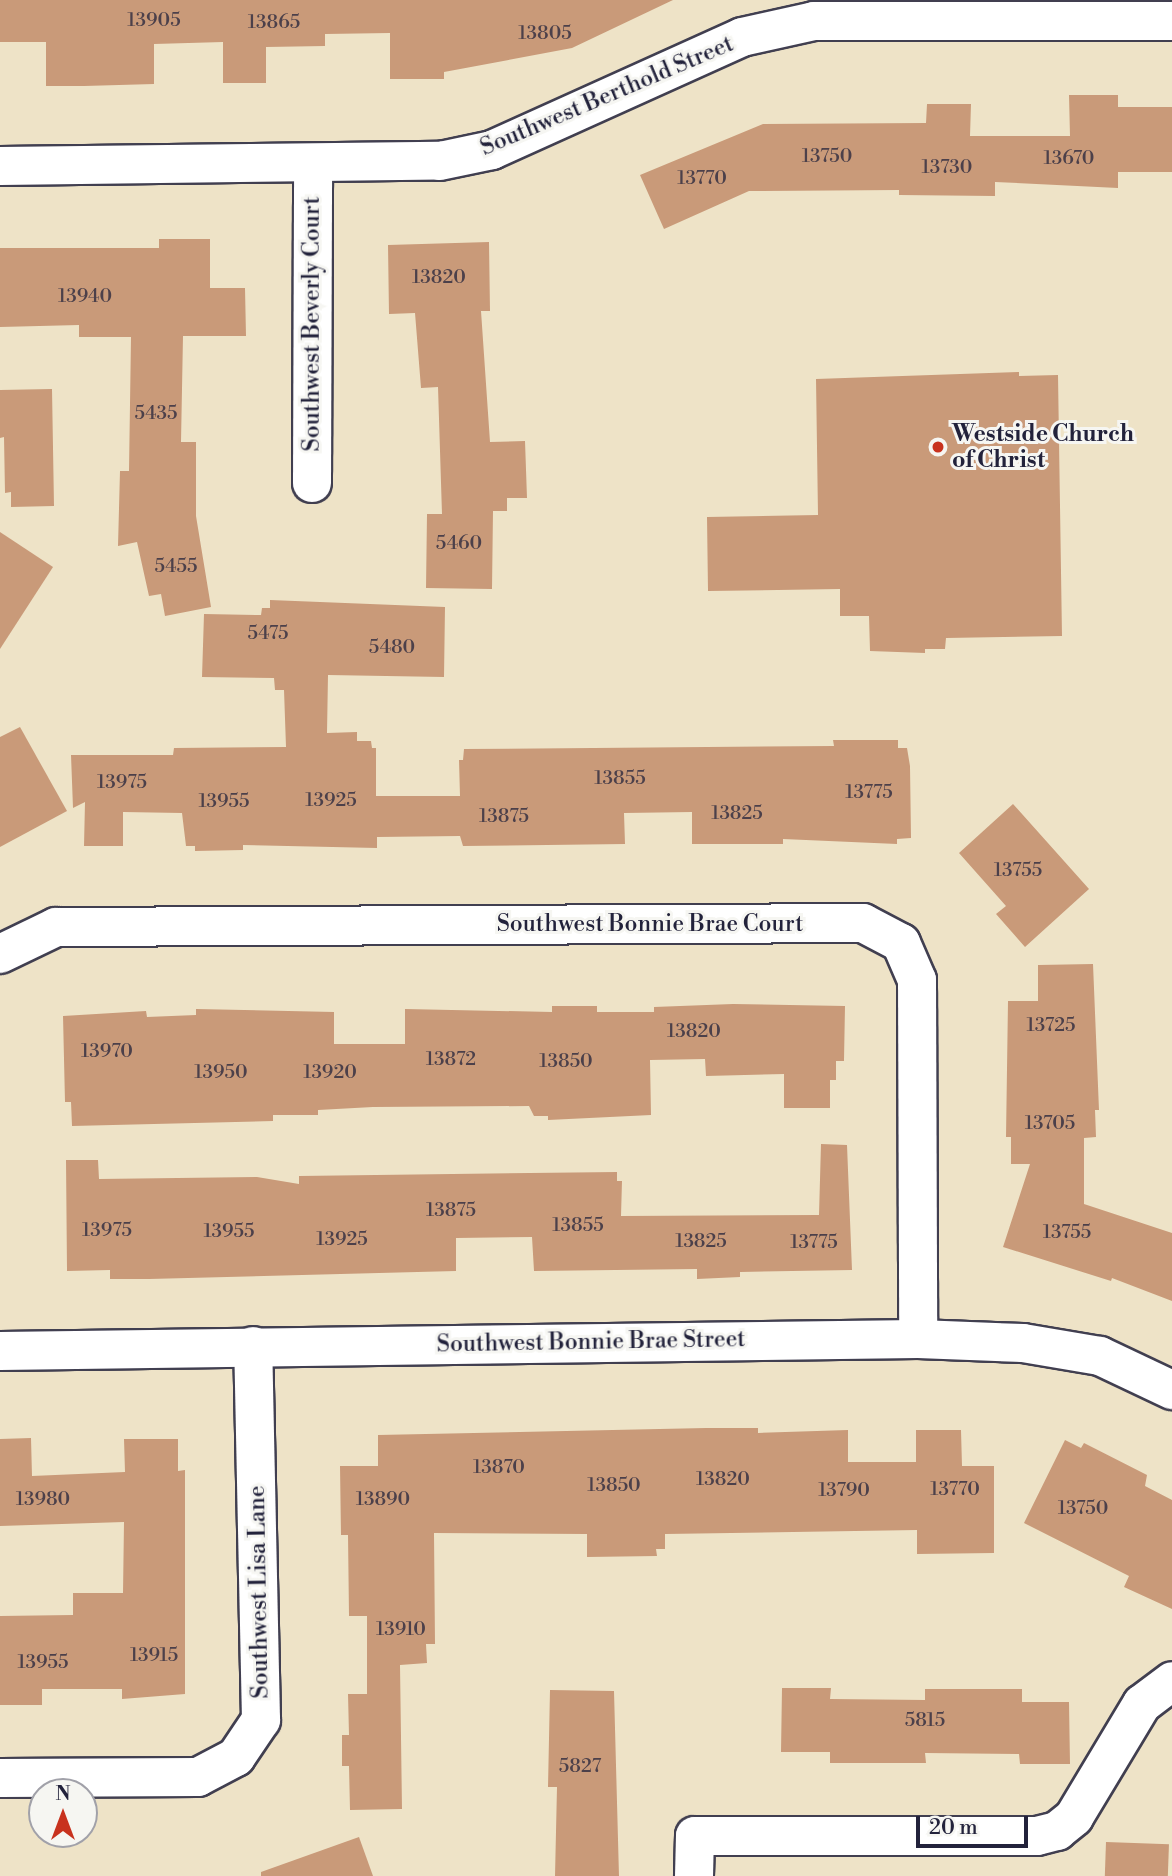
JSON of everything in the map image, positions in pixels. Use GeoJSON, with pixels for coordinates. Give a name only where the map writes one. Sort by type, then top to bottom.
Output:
{"type":"FeatureCollection","features":[{"type":"Feature","properties":{"kind":"street","name":"Southwest Berthold Street"},"geometry":{"type":"LineString","coordinates":[[0,166],[313,165],[440,161],[492,150],[742,37],[814,21],[1172,21]]}},
{"type":"Feature","properties":{"kind":"street","name":"Southwest Beverly Court"},"geometry":{"type":"LineString","coordinates":[[312,483],[313,165]]}},
{"type":"Feature","properties":{"kind":"street","name":"Southwest Bonnie Brae Court"},"geometry":{"type":"LineString","coordinates":[[0,954],[56,928],[863,922],[901,943],[917,980],[918,1339]]}},
{"type":"Feature","properties":{"kind":"street","name":"Southwest Bonnie Brae Street"},"geometry":{"type":"LineString","coordinates":[[0,1351],[918,1339],[1023,1343],[1100,1356],[1172,1390]]}},
{"type":"Feature","properties":{"kind":"street","name":"Southwest Lisa Lane"},"geometry":{"type":"LineString","coordinates":[[0,1778],[198,1777],[236,1757],[261,1720],[253,1346]]}},
{"type":"Feature","properties":{"kind":"street"},"geometry":{"type":"LineString","coordinates":[[694,1876],[695,1836],[1037,1836],[1057,1831],[1074,1817],[1142,1704],[1172,1681]]}},
{"type":"Feature","properties":{"kind":"building"},"geometry":{"type":"Polygon","coordinates":[[[0,0],[673,0],[572,48],[444,72],[444,79],[390,79],[390,33],[325,34],[325,46],[266,47],[266,83],[223,83],[223,42],[154,44],[154,84],[46,86],[46,42],[0,42],[0,0]]]}},
{"type":"Feature","properties":{"kind":"building"},"geometry":{"type":"Polygon","coordinates":[[[1069,95],[1118,95],[1118,107],[1172,107],[1172,172],[1118,172],[1118,188],[995,182],[995,196],[899,195],[899,190],[749,191],[664,229],[640,175],[763,124],[926,123],[927,104],[971,104],[970,136],[1070,136],[1069,95]]]}},
{"type":"Feature","properties":{"kind":"building"},"geometry":{"type":"Polygon","coordinates":[[[159,239],[210,239],[210,288],[245,288],[246,336],[183,336],[181,442],[196,442],[196,516],[211,607],[165,616],[161,594],[149,596],[137,542],[118,546],[120,471],[129,471],[131,337],[79,337],[79,325],[0,327],[0,248],[159,248],[159,239]]]}},
{"type":"Feature","properties":{"kind":"building"},"geometry":{"type":"Polygon","coordinates":[[[489,242],[490,311],[481,311],[490,442],[525,441],[527,498],[507,498],[507,511],[493,511],[492,589],[426,588],[427,514],[442,514],[438,387],[421,388],[415,313],[389,314],[388,245],[489,242]]]}},
{"type":"Feature","properties":{"kind":"building","name":"Westside Church of Christ"},"geometry":{"type":"Polygon","coordinates":[[[1019,372],[1019,376],[1058,375],[1062,636],[946,638],[945,649],[925,649],[925,653],[870,651],[869,616],[840,616],[840,589],[708,591],[707,517],[818,515],[816,379],[1019,372]]]}},
{"type":"Feature","properties":{"kind":"building"},"geometry":{"type":"Polygon","coordinates":[[[52,389],[54,506],[11,507],[11,492],[5,493],[4,437],[0,438],[0,390],[52,389]]]}},
{"type":"Feature","properties":{"kind":"building"},"geometry":{"type":"Polygon","coordinates":[[[0,532],[53,567],[0,649],[0,532]]]}},
{"type":"Feature","properties":{"kind":"building"},"geometry":{"type":"Polygon","coordinates":[[[270,600],[445,607],[444,677],[328,675],[327,733],[357,732],[357,741],[371,741],[372,748],[376,748],[376,796],[460,796],[459,760],[463,760],[464,749],[834,746],[833,740],[898,740],[898,748],[907,748],[910,766],[911,838],[897,839],[897,844],[783,839],[783,844],[692,844],[692,812],[624,813],[625,844],[463,846],[460,836],[377,837],[377,848],[243,845],[243,850],[195,851],[195,846],[186,846],[182,813],[123,812],[123,846],[84,846],[85,802],[73,808],[71,755],[173,755],[174,748],[286,747],[284,690],[275,690],[274,678],[202,677],[204,614],[261,615],[262,608],[270,608],[270,600]]]}},
{"type":"Feature","properties":{"kind":"building"},"geometry":{"type":"Polygon","coordinates":[[[20,727],[67,811],[0,847],[0,737],[20,727]]]}},
{"type":"Feature","properties":{"kind":"building"},"geometry":{"type":"Polygon","coordinates":[[[1013,804],[1089,889],[1025,947],[996,914],[1006,906],[959,853],[1013,804]]]}},
{"type":"Feature","properties":{"kind":"building"},"geometry":{"type":"Polygon","coordinates":[[[1093,964],[1099,1110],[1095,1110],[1096,1137],[1084,1138],[1084,1204],[1172,1233],[1172,1301],[1112,1278],[1111,1281],[1003,1247],[1030,1164],[1011,1164],[1011,1137],[1006,1137],[1008,1001],[1038,1001],[1038,965],[1093,964]]]}},
{"type":"Feature","properties":{"kind":"building"},"geometry":{"type":"Polygon","coordinates":[[[733,1004],[845,1006],[844,1061],[836,1061],[836,1080],[830,1080],[830,1108],[784,1108],[784,1074],[706,1076],[705,1059],[650,1060],[651,1115],[548,1120],[548,1116],[534,1116],[529,1106],[373,1107],[318,1110],[318,1115],[273,1115],[273,1121],[72,1126],[71,1102],[65,1102],[63,1016],[146,1011],[147,1017],[196,1015],[196,1009],[334,1012],[334,1044],[405,1044],[405,1009],[552,1012],[552,1006],[597,1006],[597,1012],[654,1012],[654,1007],[733,1004]]]}},
{"type":"Feature","properties":{"kind":"building"},"geometry":{"type":"Polygon","coordinates":[[[821,1144],[847,1145],[852,1270],[740,1272],[740,1277],[697,1279],[697,1269],[534,1271],[532,1237],[456,1238],[456,1271],[110,1279],[110,1270],[67,1271],[66,1160],[98,1160],[99,1179],[257,1177],[299,1184],[299,1176],[617,1172],[617,1181],[622,1181],[621,1216],[819,1215],[821,1144]]]}},
{"type":"Feature","properties":{"kind":"building"},"geometry":{"type":"Polygon","coordinates":[[[758,1428],[758,1433],[848,1430],[848,1462],[916,1462],[916,1430],[961,1430],[962,1466],[994,1466],[994,1553],[917,1554],[917,1530],[665,1534],[665,1549],[656,1549],[657,1556],[587,1557],[587,1534],[434,1533],[435,1644],[426,1644],[427,1663],[400,1665],[402,1809],[350,1810],[349,1766],[342,1766],[342,1735],[349,1735],[348,1694],[367,1694],[367,1616],[349,1616],[348,1535],[341,1535],[340,1466],[378,1466],[378,1435],[758,1428]]]}},
{"type":"Feature","properties":{"kind":"building"},"geometry":{"type":"Polygon","coordinates":[[[31,1438],[32,1476],[125,1472],[124,1439],[178,1439],[178,1471],[185,1470],[185,1694],[122,1699],[122,1689],[42,1689],[42,1705],[0,1705],[0,1616],[73,1615],[73,1593],[123,1593],[124,1522],[0,1526],[0,1439],[31,1438]]]}},
{"type":"Feature","properties":{"kind":"building"},"geometry":{"type":"Polygon","coordinates":[[[1065,1440],[1081,1448],[1084,1443],[1147,1475],[1145,1486],[1172,1500],[1172,1609],[1124,1587],[1129,1576],[1024,1523],[1065,1440]]]}},
{"type":"Feature","properties":{"kind":"building"},"geometry":{"type":"Polygon","coordinates":[[[782,1688],[831,1688],[830,1699],[925,1700],[925,1689],[1022,1689],[1022,1702],[1069,1702],[1070,1764],[1020,1764],[1019,1754],[925,1753],[926,1763],[830,1763],[830,1752],[781,1752],[782,1688]]]}},
{"type":"Feature","properties":{"kind":"building"},"geometry":{"type":"Polygon","coordinates":[[[550,1690],[614,1691],[619,1876],[555,1876],[557,1787],[548,1787],[550,1690]]]}},
{"type":"Feature","properties":{"kind":"building"},"geometry":{"type":"Polygon","coordinates":[[[359,1837],[373,1876],[261,1876],[261,1872],[359,1837]]]}},
{"type":"Feature","properties":{"kind":"building"},"geometry":{"type":"Polygon","coordinates":[[[1106,1842],[1169,1844],[1168,1876],[1105,1876],[1106,1842]]]}},
{"type":"Feature","properties":{"kind":"place","name":"Westside Church of Christ"},"geometry":{"type":"Point","coordinates":[938,447]}}]}
